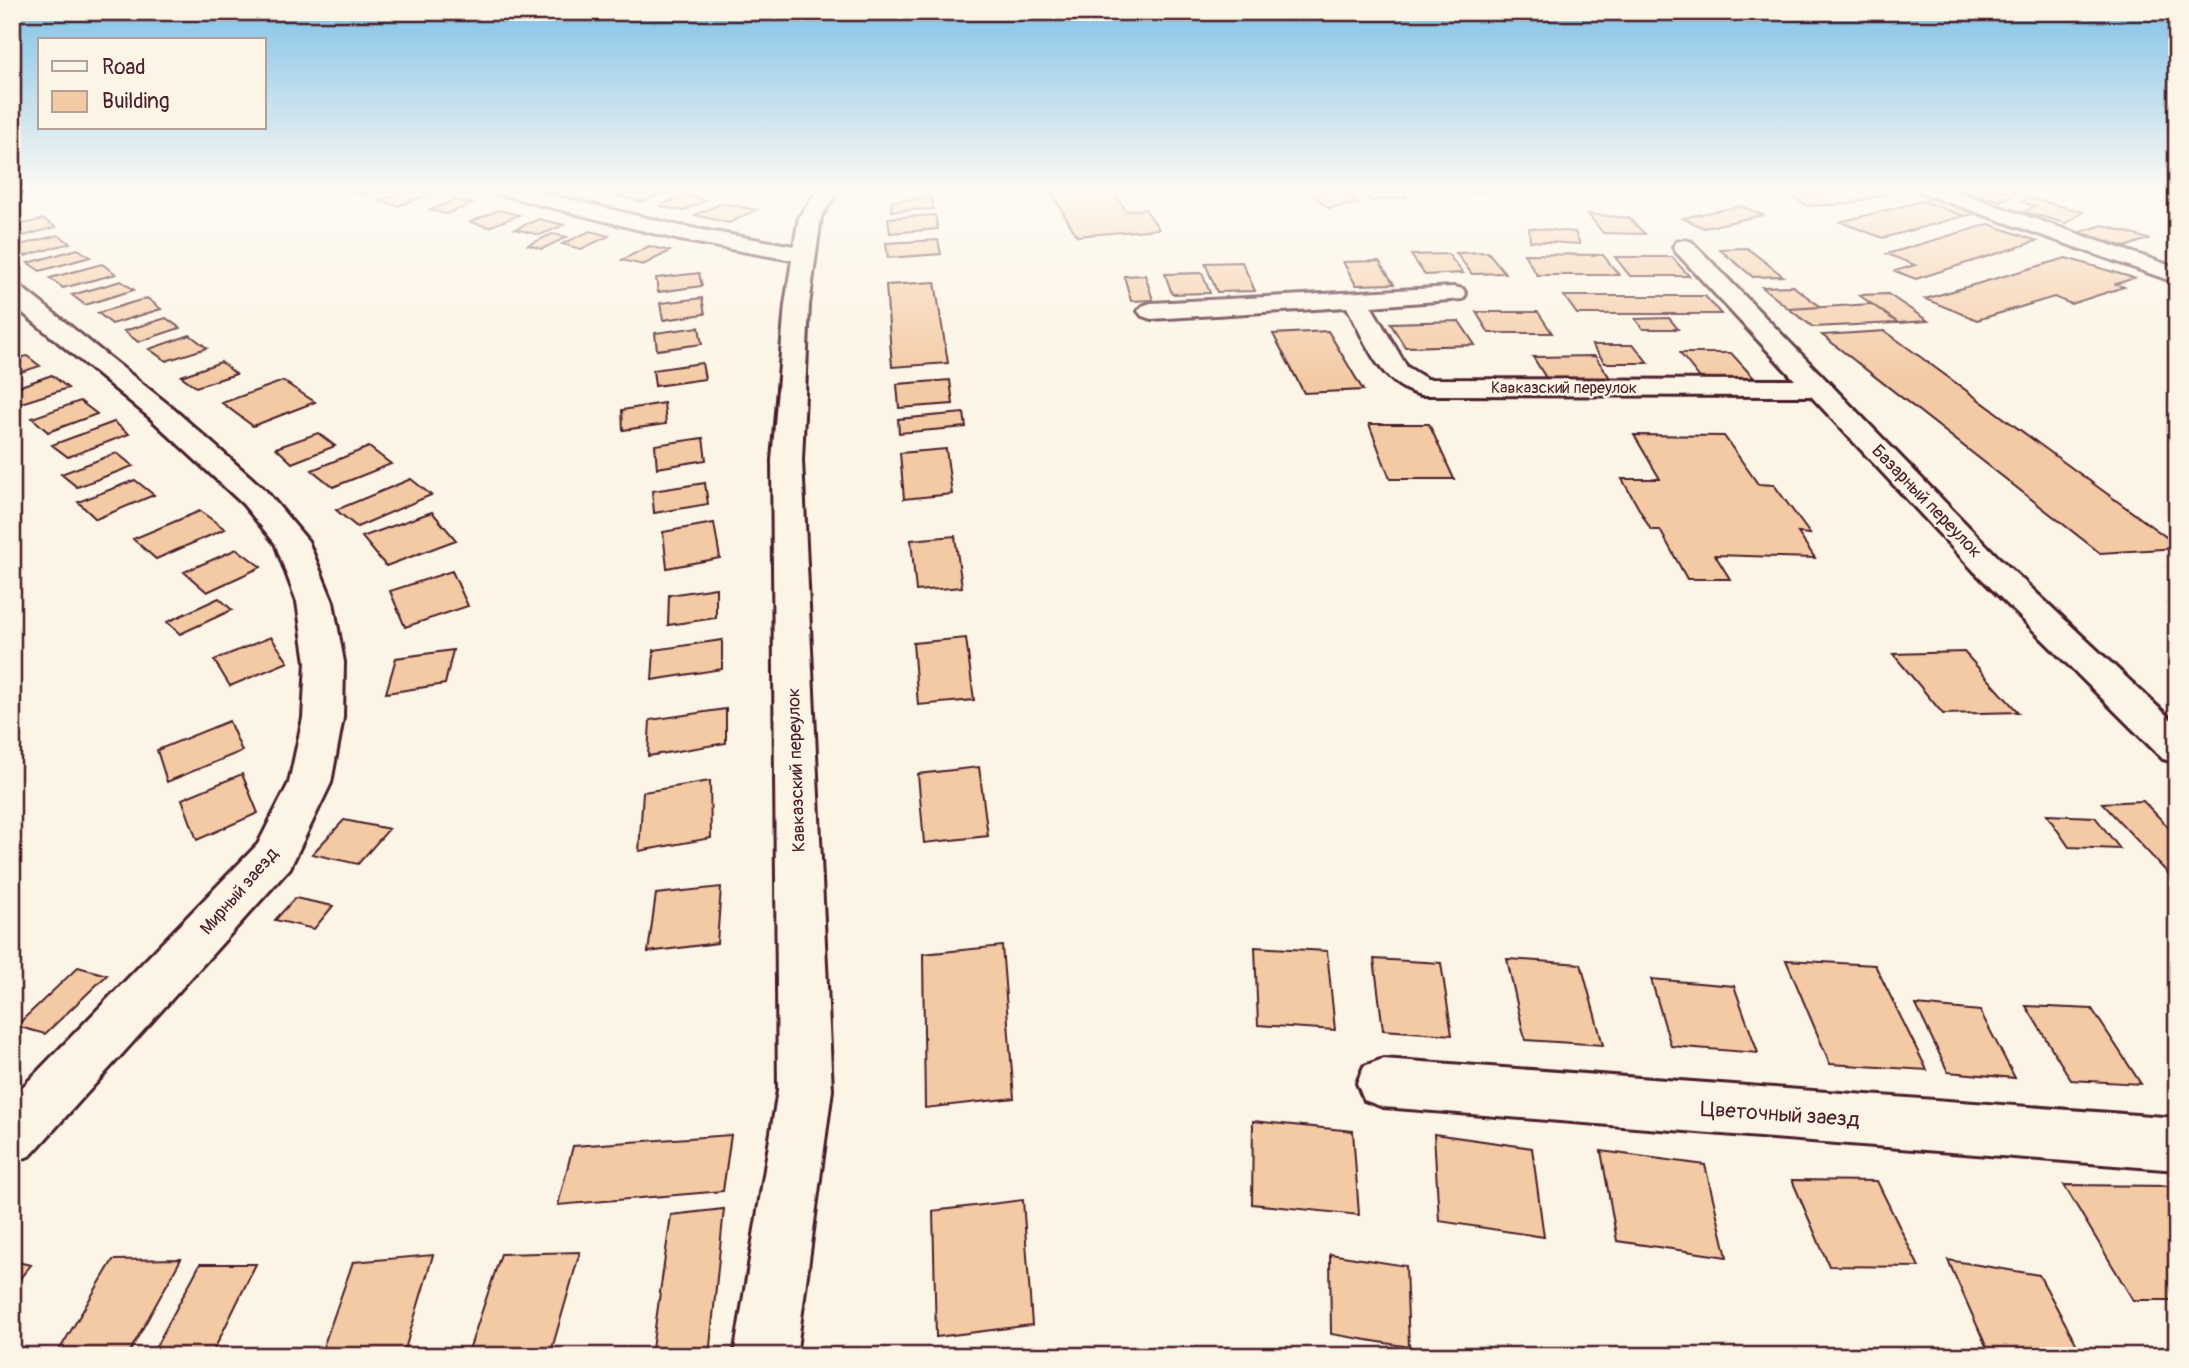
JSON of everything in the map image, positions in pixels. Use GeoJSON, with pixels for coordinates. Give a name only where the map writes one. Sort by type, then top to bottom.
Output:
{"type":"FeatureCollection","features":[{"type":"Feature","properties":{"kind":"street"},"geometry":{"type":"LineString","coordinates":[[792,253],[804,255]]}},
{"type":"Feature","properties":{"kind":"street","name":"Базарный переулок"},"geometry":{"type":"LineString","coordinates":[[1690,253],[1986,564],[2177,749]]}},
{"type":"Feature","properties":{"kind":"street"},"geometry":{"type":"LineString","coordinates":[[2111,253],[2177,276]]}},
{"type":"Feature","properties":{"kind":"street","name":"Кавказский переулок"},"geometry":{"type":"LineString","coordinates":[[765,1356],[805,1090],[787,460],[797,305],[804,255]]}},
{"type":"Feature","properties":{"kind":"street","name":"Мирный заезд"},"geometry":{"type":"LineString","coordinates":[[12,292],[159,411],[254,497],[291,541],[315,602],[326,662],[323,718],[310,783],[274,856],[12,1137]]}},
{"type":"Feature","properties":{"kind":"street"},"geometry":{"type":"LineString","coordinates":[[1151,311],[1454,294]]}},
{"type":"Feature","properties":{"kind":"street","name":"Кавказский переулок"},"geometry":{"type":"LineString","coordinates":[[1355,300],[1396,372],[1421,387],[1818,388]]}},
{"type":"Feature","properties":{"kind":"street","name":"Цветочный заезд"},"geometry":{"type":"LineString","coordinates":[[1383,1083],[2177,1144]]}},
{"type":"Feature","properties":{"kind":"building"},"geometry":{"type":"Polygon","coordinates":[[[64,253],[84,253],[90,257],[40,271],[28,263],[64,253]]]}},
{"type":"Feature","properties":{"kind":"building"},"geometry":{"type":"Polygon","coordinates":[[[636,253],[666,253],[643,265],[622,260],[636,253]]]}},
{"type":"Feature","properties":{"kind":"building"},"geometry":{"type":"Polygon","coordinates":[[[887,253],[941,254],[888,258],[887,253]]]}},
{"type":"Feature","properties":{"kind":"building"},"geometry":{"type":"Polygon","coordinates":[[[1456,253],[1489,253],[1505,273],[1472,274],[1456,253]]]}},
{"type":"Feature","properties":{"kind":"building"},"geometry":{"type":"Polygon","coordinates":[[[1724,253],[1753,253],[1783,276],[1753,277],[1724,253]]]}},
{"type":"Feature","properties":{"kind":"building"},"geometry":{"type":"Polygon","coordinates":[[[1999,253],[1916,279],[1895,271],[1915,265],[1887,254],[1999,253]]]}},
{"type":"Feature","properties":{"kind":"building"},"geometry":{"type":"Polygon","coordinates":[[[1448,254],[1463,273],[1425,275],[1411,255],[1448,254]]]}},
{"type":"Feature","properties":{"kind":"building"},"geometry":{"type":"Polygon","coordinates":[[[1524,254],[1603,255],[1619,275],[1537,275],[1524,254]]]}},
{"type":"Feature","properties":{"kind":"building"},"geometry":{"type":"Polygon","coordinates":[[[1615,257],[1672,257],[1689,276],[1630,276],[1615,257]]]}},
{"type":"Feature","properties":{"kind":"building"},"geometry":{"type":"Polygon","coordinates":[[[2066,258],[2134,278],[2116,284],[2124,287],[2071,304],[2054,297],[1977,320],[1925,299],[2066,258]]]}},
{"type":"Feature","properties":{"kind":"building"},"geometry":{"type":"Polygon","coordinates":[[[1379,261],[1394,284],[1356,285],[1343,262],[1379,261]]]}},
{"type":"Feature","properties":{"kind":"building"},"geometry":{"type":"Polygon","coordinates":[[[1242,262],[1255,291],[1217,292],[1205,263],[1242,262]]]}},
{"type":"Feature","properties":{"kind":"building"},"geometry":{"type":"Polygon","coordinates":[[[102,264],[116,274],[63,288],[50,278],[102,264]]]}},
{"type":"Feature","properties":{"kind":"building"},"geometry":{"type":"Polygon","coordinates":[[[699,273],[702,286],[658,292],[656,278],[699,273]]]}},
{"type":"Feature","properties":{"kind":"building"},"geometry":{"type":"Polygon","coordinates":[[[1202,273],[1210,293],[1172,294],[1165,274],[1202,273]]]}},
{"type":"Feature","properties":{"kind":"building"},"geometry":{"type":"Polygon","coordinates":[[[1145,275],[1153,300],[1131,301],[1124,276],[1145,275]]]}},
{"type":"Feature","properties":{"kind":"building"},"geometry":{"type":"Polygon","coordinates":[[[121,281],[134,290],[85,305],[72,295],[121,281]]]}},
{"type":"Feature","properties":{"kind":"building"},"geometry":{"type":"Polygon","coordinates":[[[935,282],[948,363],[892,367],[886,285],[935,282]]]}},
{"type":"Feature","properties":{"kind":"building"},"geometry":{"type":"Polygon","coordinates":[[[1793,286],[1821,307],[1789,309],[1762,287],[1793,286]]]}},
{"type":"Feature","properties":{"kind":"building"},"geometry":{"type":"Polygon","coordinates":[[[1888,294],[1928,321],[1898,323],[1859,295],[1888,294]]]}},
{"type":"Feature","properties":{"kind":"building"},"geometry":{"type":"Polygon","coordinates":[[[1564,296],[1705,296],[1721,314],[1577,314],[1564,296]]]}},
{"type":"Feature","properties":{"kind":"building"},"geometry":{"type":"Polygon","coordinates":[[[147,298],[161,309],[112,324],[98,313],[147,298]]]}},
{"type":"Feature","properties":{"kind":"building"},"geometry":{"type":"Polygon","coordinates":[[[702,298],[705,314],[663,320],[660,303],[702,298]]]}},
{"type":"Feature","properties":{"kind":"building"},"geometry":{"type":"Polygon","coordinates":[[[1872,304],[1898,323],[1813,327],[1789,309],[1872,304]]]}},
{"type":"Feature","properties":{"kind":"building"},"geometry":{"type":"Polygon","coordinates":[[[1476,312],[1538,312],[1552,333],[1489,333],[1476,312]]]}},
{"type":"Feature","properties":{"kind":"building"},"geometry":{"type":"Polygon","coordinates":[[[166,318],[180,328],[138,342],[124,331],[166,318]]]}},
{"type":"Feature","properties":{"kind":"building"},"geometry":{"type":"Polygon","coordinates":[[[1669,318],[1678,329],[1643,329],[1635,319],[1669,318]]]}},
{"type":"Feature","properties":{"kind":"building"},"geometry":{"type":"Polygon","coordinates":[[[1459,321],[1475,345],[1405,347],[1390,323],[1459,321]]]}},
{"type":"Feature","properties":{"kind":"building"},"geometry":{"type":"Polygon","coordinates":[[[699,327],[702,344],[657,350],[655,333],[699,327]]]}},
{"type":"Feature","properties":{"kind":"building"},"geometry":{"type":"Polygon","coordinates":[[[1328,331],[1363,390],[1304,393],[1273,334],[1328,331]]]}},
{"type":"Feature","properties":{"kind":"building"},"geometry":{"type":"Polygon","coordinates":[[[1885,331],[2177,545],[2177,548],[2100,553],[1822,335],[1885,331]]]}},
{"type":"Feature","properties":{"kind":"building"},"geometry":{"type":"Polygon","coordinates":[[[190,335],[207,348],[166,361],[149,349],[190,335]]]}},
{"type":"Feature","properties":{"kind":"building"},"geometry":{"type":"Polygon","coordinates":[[[1592,345],[1634,345],[1648,363],[1605,363],[1592,345]]]}},
{"type":"Feature","properties":{"kind":"building"},"geometry":{"type":"Polygon","coordinates":[[[1680,353],[1731,353],[1754,378],[1700,378],[1680,353]]]}},
{"type":"Feature","properties":{"kind":"building"},"geometry":{"type":"Polygon","coordinates":[[[27,356],[40,366],[12,375],[12,360],[27,356]]]}},
{"type":"Feature","properties":{"kind":"building"},"geometry":{"type":"Polygon","coordinates":[[[1595,356],[1610,378],[1546,378],[1533,357],[1595,356]]]}},
{"type":"Feature","properties":{"kind":"building"},"geometry":{"type":"Polygon","coordinates":[[[221,362],[236,374],[196,387],[181,376],[221,362]]]}},
{"type":"Feature","properties":{"kind":"building"},"geometry":{"type":"Polygon","coordinates":[[[702,363],[705,379],[655,386],[653,370],[702,363]]]}},
{"type":"Feature","properties":{"kind":"building"},"geometry":{"type":"Polygon","coordinates":[[[52,375],[68,388],[12,406],[12,389],[52,375]]]}},
{"type":"Feature","properties":{"kind":"building"},"geometry":{"type":"Polygon","coordinates":[[[950,380],[953,404],[899,408],[897,384],[950,380]]]}},
{"type":"Feature","properties":{"kind":"building"},"geometry":{"type":"Polygon","coordinates":[[[283,381],[315,402],[253,426],[222,403],[283,381]]]}},
{"type":"Feature","properties":{"kind":"building"},"geometry":{"type":"Polygon","coordinates":[[[80,401],[97,414],[48,432],[32,418],[80,401]]]}},
{"type":"Feature","properties":{"kind":"building"},"geometry":{"type":"Polygon","coordinates":[[[664,403],[666,424],[623,430],[622,410],[664,403]]]}},
{"type":"Feature","properties":{"kind":"building"},"geometry":{"type":"Polygon","coordinates":[[[964,413],[966,427],[899,433],[898,419],[964,413]]]}},
{"type":"Feature","properties":{"kind":"building"},"geometry":{"type":"Polygon","coordinates":[[[114,422],[129,434],[68,457],[52,445],[114,422]]]}},
{"type":"Feature","properties":{"kind":"building"},"geometry":{"type":"Polygon","coordinates":[[[1369,424],[1429,424],[1454,479],[1390,479],[1369,424]]]}},
{"type":"Feature","properties":{"kind":"building"},"geometry":{"type":"Polygon","coordinates":[[[318,433],[335,446],[292,463],[276,448],[318,433]]]}},
{"type":"Feature","properties":{"kind":"building"},"geometry":{"type":"Polygon","coordinates":[[[1634,435],[1724,436],[1758,484],[1774,485],[1810,534],[1798,533],[1815,558],[1715,555],[1730,579],[1687,579],[1660,530],[1651,530],[1622,479],[1660,479],[1634,435]]]}},
{"type":"Feature","properties":{"kind":"building"},"geometry":{"type":"Polygon","coordinates":[[[703,438],[706,460],[657,468],[655,445],[703,438]]]}},
{"type":"Feature","properties":{"kind":"building"},"geometry":{"type":"Polygon","coordinates":[[[369,447],[391,464],[333,487],[312,470],[369,447]]]}},
{"type":"Feature","properties":{"kind":"building"},"geometry":{"type":"Polygon","coordinates":[[[946,449],[952,494],[904,499],[900,453],[946,449]]]}},
{"type":"Feature","properties":{"kind":"building"},"geometry":{"type":"Polygon","coordinates":[[[117,453],[133,466],[77,487],[61,474],[117,453]]]}},
{"type":"Feature","properties":{"kind":"building"},"geometry":{"type":"Polygon","coordinates":[[[411,479],[431,495],[357,527],[336,510],[411,479]]]}},
{"type":"Feature","properties":{"kind":"building"},"geometry":{"type":"Polygon","coordinates":[[[135,480],[154,495],[96,519],[78,502],[135,480]]]}},
{"type":"Feature","properties":{"kind":"building"},"geometry":{"type":"Polygon","coordinates":[[[705,483],[708,504],[654,513],[652,491],[705,483]]]}},
{"type":"Feature","properties":{"kind":"building"},"geometry":{"type":"Polygon","coordinates":[[[200,511],[225,529],[156,559],[133,539],[200,511]]]}},
{"type":"Feature","properties":{"kind":"building"},"geometry":{"type":"Polygon","coordinates":[[[432,512],[456,540],[386,566],[362,537],[432,512]]]}},
{"type":"Feature","properties":{"kind":"building"},"geometry":{"type":"Polygon","coordinates":[[[714,523],[720,558],[667,568],[663,532],[714,523]]]}},
{"type":"Feature","properties":{"kind":"building"},"geometry":{"type":"Polygon","coordinates":[[[955,536],[962,587],[916,591],[911,540],[955,536]]]}},
{"type":"Feature","properties":{"kind":"building"},"geometry":{"type":"Polygon","coordinates":[[[237,549],[261,567],[207,592],[184,572],[237,549]]]}},
{"type":"Feature","properties":{"kind":"building"},"geometry":{"type":"Polygon","coordinates":[[[452,571],[468,606],[405,627],[390,591],[452,571]]]}},
{"type":"Feature","properties":{"kind":"building"},"geometry":{"type":"Polygon","coordinates":[[[716,588],[716,618],[668,625],[669,595],[716,588]]]}},
{"type":"Feature","properties":{"kind":"building"},"geometry":{"type":"Polygon","coordinates":[[[219,598],[232,610],[180,634],[167,622],[219,598]]]}},
{"type":"Feature","properties":{"kind":"building"},"geometry":{"type":"Polygon","coordinates":[[[271,637],[288,662],[230,686],[214,660],[271,637]]]}},
{"type":"Feature","properties":{"kind":"building"},"geometry":{"type":"Polygon","coordinates":[[[966,638],[974,700],[918,705],[913,643],[966,638]]]}},
{"type":"Feature","properties":{"kind":"building"},"geometry":{"type":"Polygon","coordinates":[[[722,640],[722,669],[652,680],[654,650],[722,640]]]}},
{"type":"Feature","properties":{"kind":"building"},"geometry":{"type":"Polygon","coordinates":[[[453,650],[445,684],[386,693],[396,658],[453,650]]]}},
{"type":"Feature","properties":{"kind":"building"},"geometry":{"type":"Polygon","coordinates":[[[1964,652],[2018,712],[1943,714],[1893,654],[1964,652]]]}},
{"type":"Feature","properties":{"kind":"building"},"geometry":{"type":"Polygon","coordinates":[[[726,709],[726,743],[648,756],[650,720],[726,709]]]}},
{"type":"Feature","properties":{"kind":"building"},"geometry":{"type":"Polygon","coordinates":[[[229,721],[242,751],[167,782],[157,750],[229,721]]]}},
{"type":"Feature","properties":{"kind":"building"},"geometry":{"type":"Polygon","coordinates":[[[979,767],[988,836],[924,843],[918,774],[979,767]]]}},
{"type":"Feature","properties":{"kind":"building"},"geometry":{"type":"Polygon","coordinates":[[[242,774],[258,813],[197,840],[182,799],[242,774]]]}},
{"type":"Feature","properties":{"kind":"building"},"geometry":{"type":"Polygon","coordinates":[[[710,781],[711,838],[639,851],[643,792],[710,781]]]}},
{"type":"Feature","properties":{"kind":"building"},"geometry":{"type":"Polygon","coordinates":[[[2143,801],[2177,836],[2177,883],[2102,803],[2143,801]]]}},
{"type":"Feature","properties":{"kind":"building"},"geometry":{"type":"Polygon","coordinates":[[[2047,815],[2095,817],[2120,849],[2069,847],[2047,815]]]}},
{"type":"Feature","properties":{"kind":"building"},"geometry":{"type":"Polygon","coordinates":[[[344,820],[389,829],[358,864],[312,854],[344,820]]]}},
{"type":"Feature","properties":{"kind":"building"},"geometry":{"type":"Polygon","coordinates":[[[721,887],[717,943],[648,952],[656,894],[721,887]]]}},
{"type":"Feature","properties":{"kind":"building"},"geometry":{"type":"Polygon","coordinates":[[[295,898],[333,906],[314,929],[275,920],[295,898]]]}},
{"type":"Feature","properties":{"kind":"building"},"geometry":{"type":"Polygon","coordinates":[[[1002,946],[1014,1098],[925,1108],[923,954],[1002,946]]]}},
{"type":"Feature","properties":{"kind":"building"},"geometry":{"type":"Polygon","coordinates":[[[1255,947],[1327,951],[1335,1030],[1258,1025],[1255,947]]]}},
{"type":"Feature","properties":{"kind":"building"},"geometry":{"type":"Polygon","coordinates":[[[1374,959],[1441,963],[1452,1035],[1383,1030],[1374,959]]]}},
{"type":"Feature","properties":{"kind":"building"},"geometry":{"type":"Polygon","coordinates":[[[1507,959],[1581,964],[1603,1045],[1525,1040],[1507,959]]]}},
{"type":"Feature","properties":{"kind":"building"},"geometry":{"type":"Polygon","coordinates":[[[1786,960],[1875,965],[1927,1070],[1830,1064],[1786,960]]]}},
{"type":"Feature","properties":{"kind":"building"},"geometry":{"type":"Polygon","coordinates":[[[78,967],[107,975],[45,1034],[16,1026],[78,967]]]}},
{"type":"Feature","properties":{"kind":"building"},"geometry":{"type":"Polygon","coordinates":[[[1651,979],[1734,986],[1758,1053],[1671,1046],[1651,979]]]}},
{"type":"Feature","properties":{"kind":"building"},"geometry":{"type":"Polygon","coordinates":[[[1916,1005],[1980,1011],[2015,1078],[1948,1072],[1916,1005]]]}},
{"type":"Feature","properties":{"kind":"building"},"geometry":{"type":"Polygon","coordinates":[[[2026,1006],[2092,1009],[2141,1084],[2071,1080],[2026,1006]]]}},
{"type":"Feature","properties":{"kind":"building"},"geometry":{"type":"Polygon","coordinates":[[[1253,1121],[1353,1131],[1359,1215],[1252,1204],[1253,1121]]]}},
{"type":"Feature","properties":{"kind":"building"},"geometry":{"type":"Polygon","coordinates":[[[1434,1134],[1532,1148],[1544,1237],[1439,1221],[1434,1134]]]}},
{"type":"Feature","properties":{"kind":"building"},"geometry":{"type":"Polygon","coordinates":[[[731,1135],[723,1191],[558,1205],[573,1146],[731,1135]]]}},
{"type":"Feature","properties":{"kind":"building"},"geometry":{"type":"Polygon","coordinates":[[[1601,1151],[1705,1165],[1727,1257],[1617,1241],[1601,1151]]]}},
{"type":"Feature","properties":{"kind":"building"},"geometry":{"type":"Polygon","coordinates":[[[1792,1180],[1877,1181],[1919,1267],[1829,1266],[1792,1180]]]}},
{"type":"Feature","properties":{"kind":"building"},"geometry":{"type":"Polygon","coordinates":[[[2064,1185],[2172,1186],[2177,1193],[2177,1300],[2133,1300],[2064,1185]]]}},
{"type":"Feature","properties":{"kind":"building"},"geometry":{"type":"Polygon","coordinates":[[[1023,1200],[1032,1325],[936,1337],[933,1211],[1023,1200]]]}},
{"type":"Feature","properties":{"kind":"building"},"geometry":{"type":"Polygon","coordinates":[[[724,1209],[709,1356],[651,1356],[671,1215],[724,1209]]]}},
{"type":"Feature","properties":{"kind":"building"},"geometry":{"type":"Polygon","coordinates":[[[580,1252],[551,1352],[468,1353],[501,1254],[580,1252]]]}},
{"type":"Feature","properties":{"kind":"building"},"geometry":{"type":"Polygon","coordinates":[[[1330,1254],[1406,1266],[1409,1347],[1331,1334],[1330,1254]]]}},
{"type":"Feature","properties":{"kind":"building"},"geometry":{"type":"Polygon","coordinates":[[[433,1255],[403,1356],[320,1356],[353,1262],[433,1255]]]}},
{"type":"Feature","properties":{"kind":"building"},"geometry":{"type":"Polygon","coordinates":[[[181,1259],[129,1353],[57,1354],[113,1260],[181,1259]]]}},
{"type":"Feature","properties":{"kind":"building"},"geometry":{"type":"Polygon","coordinates":[[[1948,1260],[2039,1275],[2083,1356],[1990,1355],[1948,1260]]]}},
{"type":"Feature","properties":{"kind":"building"},"geometry":{"type":"Polygon","coordinates":[[[12,1261],[31,1265],[12,1288],[12,1261]]]}},
{"type":"Feature","properties":{"kind":"building"},"geometry":{"type":"Polygon","coordinates":[[[200,1264],[256,1264],[211,1356],[151,1356],[200,1264]]]}}]}
